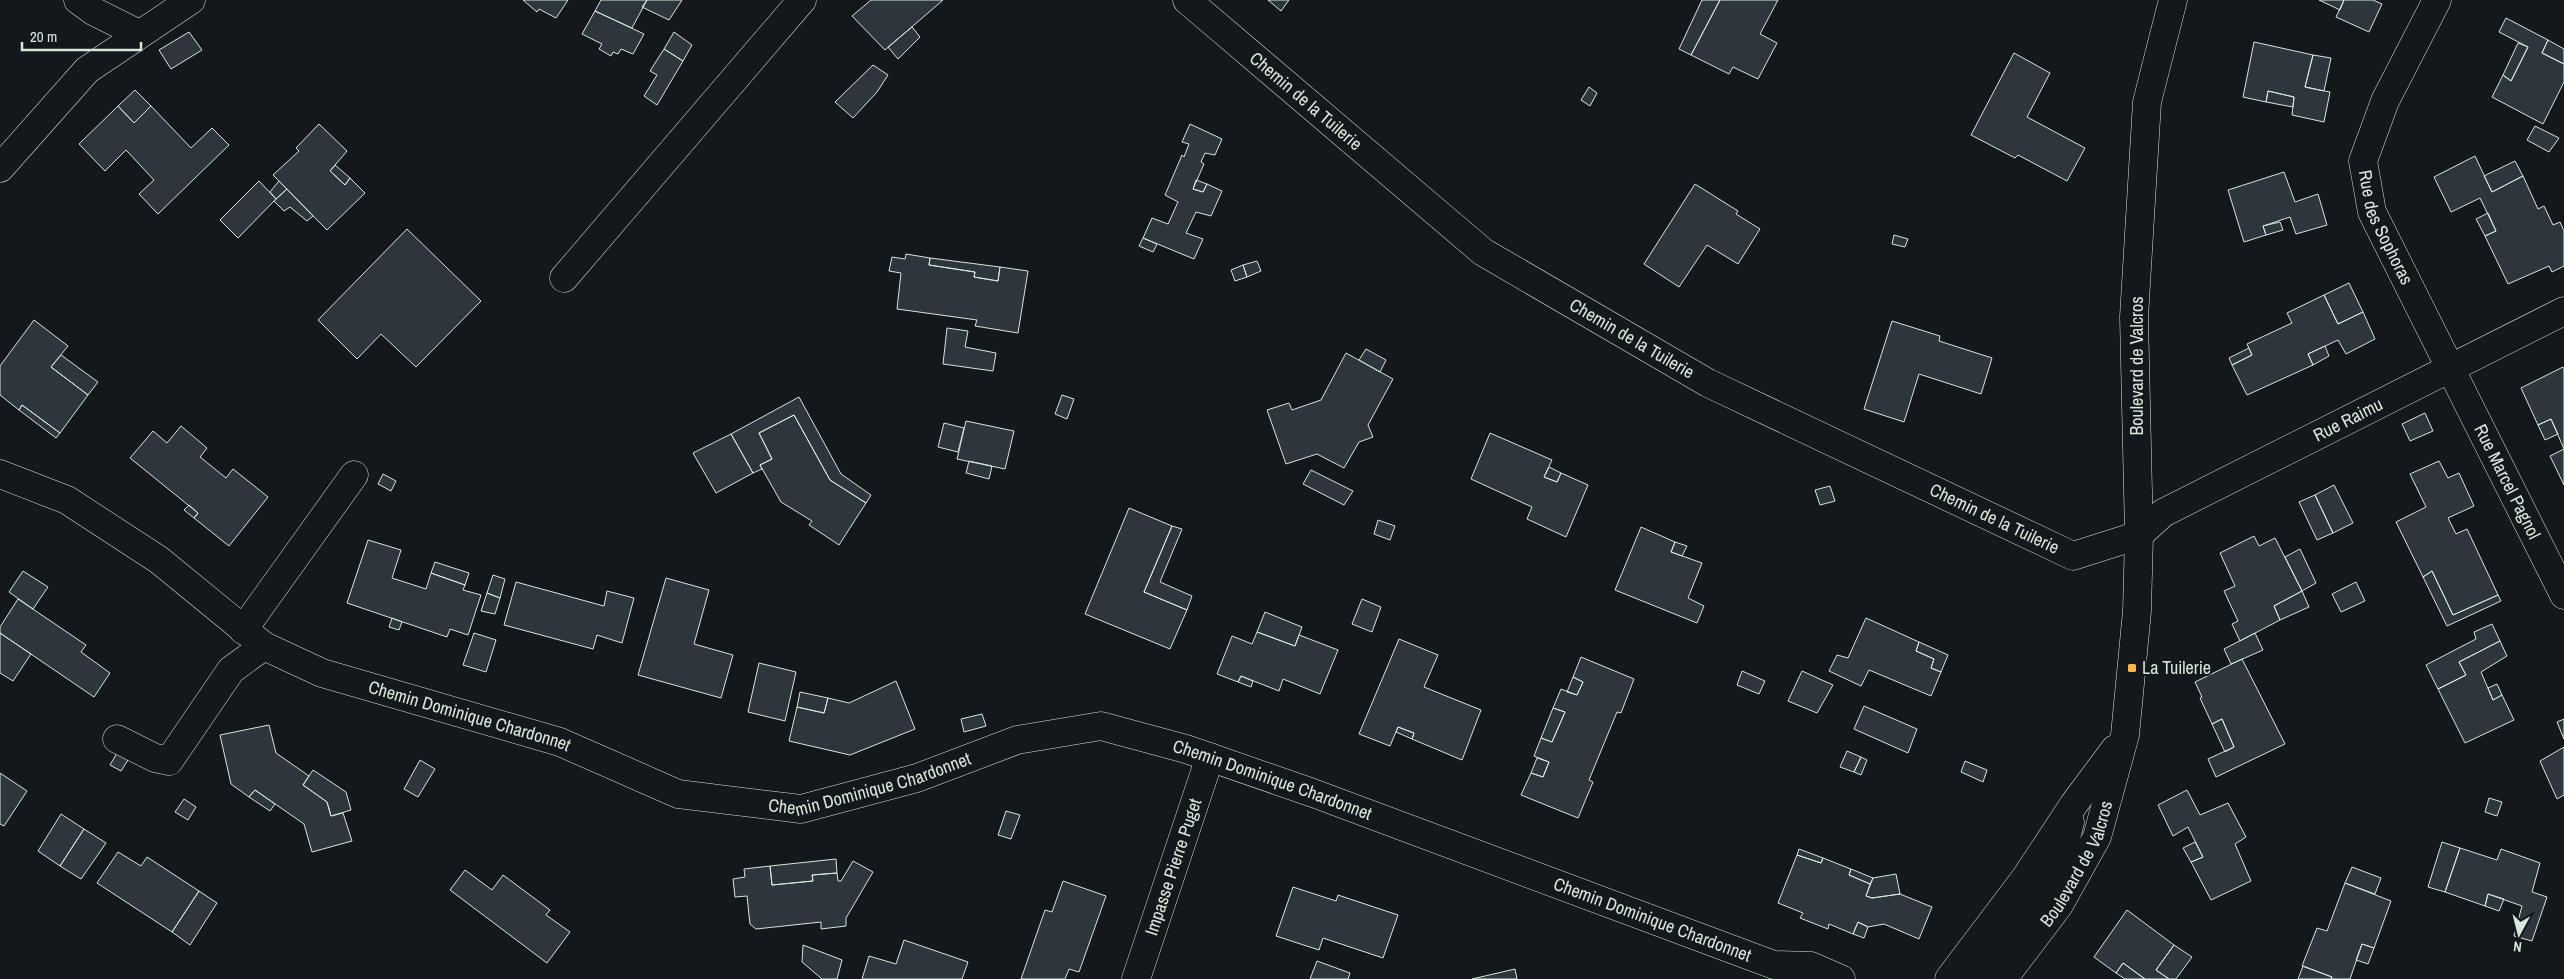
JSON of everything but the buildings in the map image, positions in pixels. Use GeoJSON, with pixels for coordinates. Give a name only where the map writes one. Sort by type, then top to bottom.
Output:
{"type":"FeatureCollection","features":[{"type":"Feature","properties":{"kind":"street"},"geometry":{"type":"LineString","coordinates":[[78,0],[93,11],[139,34]]}},
{"type":"Feature","properties":{"kind":"street"},"geometry":{"type":"LineString","coordinates":[[0,168],[87,70],[191,0]]}},
{"type":"Feature","properties":{"kind":"street"},"geometry":{"type":"LineString","coordinates":[[564,278],[802,0]]}},
{"type":"Feature","properties":{"kind":"street","name":"Chemin de la Tuilerie"},"geometry":{"type":"LineString","coordinates":[[1187,0],[1483,252],[1708,383],[2073,556],[2140,536]]}},
{"type":"Feature","properties":{"kind":"street","name":"Boulevard de Valcros"},"geometry":{"type":"LineString","coordinates":[[1987,978],[2059,905],[2097,837],[2125,736],[2138,611],[2140,536],[2134,317],[2147,102],[2173,0]]}},
{"type":"Feature","properties":{"kind":"street","name":"Rue des Sophoras"},"geometry":{"type":"LineString","coordinates":[[2437,0],[2385,101],[2363,161],[2372,212],[2450,368]]}},
{"type":"Feature","properties":{"kind":"street","name":"Rue Raimu"},"geometry":{"type":"LineString","coordinates":[[2140,536],[2163,513],[2564,311]]}},
{"type":"Feature","properties":{"kind":"street","name":"Rue Marcel Pagnol"},"geometry":{"type":"LineString","coordinates":[[2450,368],[2564,595]]}},
{"type":"Feature","properties":{"kind":"street","name":"Chemin Dominique Chardonnet"},"geometry":{"type":"LineString","coordinates":[[0,474],[67,500],[159,560],[253,638],[322,673],[560,742],[678,794],[801,809],[916,778],[1017,740],[1101,726],[1210,757],[1313,793],[1780,972],[1811,966],[1841,979]]}},
{"type":"Feature","properties":{"kind":"street"},"geometry":{"type":"LineString","coordinates":[[117,738],[155,758],[169,761],[253,638],[354,475]]}},
{"type":"Feature","properties":{"kind":"street","name":"Boulevard de Valcros"},"geometry":{"type":"LineString","coordinates":[[1950,978],[2026,877],[2074,804],[2125,736]]}},
{"type":"Feature","properties":{"kind":"street","name":"Impasse Pierre Puget"},"geometry":{"type":"LineString","coordinates":[[1136,979],[1210,757]]}},
{"type":"Feature","properties":{"kind":"street","name":"Boulevard de Valcros"},"geometry":{"type":"LineString","coordinates":[[1987,978],[2061,858],[2074,804]]}},
{"type":"Feature","properties":{"kind":"street"},"geometry":{"type":"LineString","coordinates":[[1950,978],[1970,974],[1987,978]]}},
{"type":"Feature","properties":{"kind":"place","name":"La Tuilerie"},"geometry":{"type":"Point","coordinates":[2132,668]}}]}
